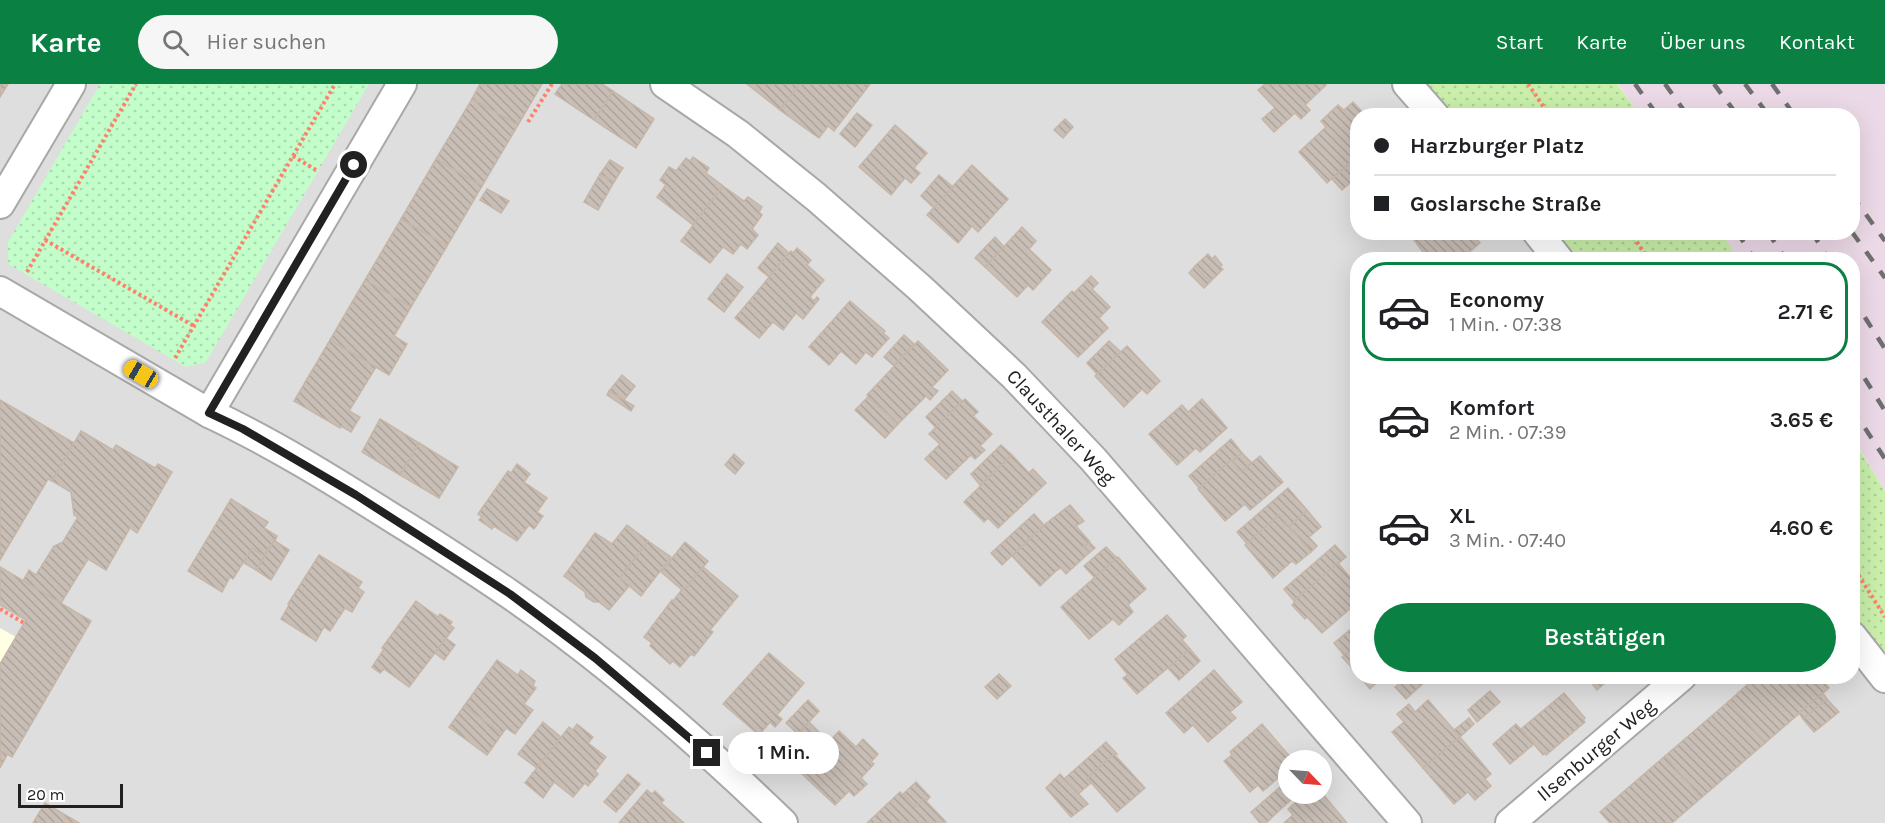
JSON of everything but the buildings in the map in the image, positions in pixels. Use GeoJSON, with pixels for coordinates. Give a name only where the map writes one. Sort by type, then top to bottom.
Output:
{"type":"FeatureCollection","features":[{"type":"Feature","properties":{"kind":"street"},"geometry":{"type":"LineString","coordinates":[[0,204],[71,84]]}},
{"type":"Feature","properties":{"kind":"street"},"geometry":{"type":"LineString","coordinates":[[209,413],[402,84]]}},
{"type":"Feature","properties":{"kind":"street","name":"Clausthaler Weg"},"geometry":{"type":"LineString","coordinates":[[665,84],[738,134],[816,196],[920,288],[1014,376],[1094,459],[1407,823]]}},
{"type":"Feature","properties":{"kind":"street"},"geometry":{"type":"LineString","coordinates":[[1407,84],[1428,108]]}},
{"type":"Feature","properties":{"kind":"street"},"geometry":{"type":"LineString","coordinates":[[1543,240],[1553,252]]}},
{"type":"Feature","properties":{"kind":"street"},"geometry":{"type":"LineString","coordinates":[[6,295],[356,495],[510,594],[595,658],[676,726],[783,823]]}},
{"type":"Feature","properties":{"kind":"street"},"geometry":{"type":"LineString","coordinates":[[1860,646],[1885,678]]}},
{"type":"Feature","properties":{"kind":"street","name":"Ilsenburger Weg"},"geometry":{"type":"LineString","coordinates":[[1510,823],[1673,684]]}},
{"type":"Feature","properties":{"kind":"path"},"geometry":{"type":"LineString","coordinates":[[6,295],[45,240],[136,84]]}},
{"type":"Feature","properties":{"kind":"path"},"geometry":{"type":"LineString","coordinates":[[159,384],[335,84]]}},
{"type":"Feature","properties":{"kind":"path"},"geometry":{"type":"LineString","coordinates":[[528,122],[552,84]]}},
{"type":"Feature","properties":{"kind":"path"},"geometry":{"type":"LineString","coordinates":[[1528,84],[1544,108]]}},
{"type":"Feature","properties":{"kind":"path"},"geometry":{"type":"LineString","coordinates":[[45,240],[194,326]]}},
{"type":"Feature","properties":{"kind":"path"},"geometry":{"type":"LineString","coordinates":[[1860,578],[1885,617]]}},
{"type":"Feature","properties":{"kind":"path"},"geometry":{"type":"LineString","coordinates":[[0,609],[24,623]]}},
{"type":"Feature","properties":{"kind":"shaded area"},"geometry":{"type":"Polygon","coordinates":[[[0,84],[1423,84],[1445,108],[1350,108],[1350,240],[1560,240],[1570,252],[1350,252],[1350,684],[1860,684],[1860,634],[1885,670],[1885,823],[0,823],[0,84]]]}},
{"type":"Feature","properties":{"kind":"shaded area"},"geometry":{"type":"Polygon","coordinates":[[[1618,84],[1885,84],[1885,491],[1860,450],[1860,252],[1734,252],[1726,240],[1860,240],[1860,108],[1635,108],[1618,84]]]}},
{"type":"Feature","properties":{"kind":"shaded area"},"geometry":{"type":"Polygon","coordinates":[[[0,628],[16,637],[0,664],[0,628]]]}},
{"type":"Feature","properties":{"kind":"green space"},"geometry":{"type":"Polygon","coordinates":[[[100,84],[369,84],[206,362],[186,367],[8,264],[8,242],[100,84]]]}},
{"type":"Feature","properties":{"kind":"green space"},"geometry":{"type":"Polygon","coordinates":[[[1423,84],[1617,84],[1635,108],[1445,108],[1423,84]]]}},
{"type":"Feature","properties":{"kind":"green space"},"geometry":{"type":"Polygon","coordinates":[[[1560,240],[1726,240],[1734,252],[1570,252],[1560,240]]]}},
{"type":"Feature","properties":{"kind":"green space"},"geometry":{"type":"Polygon","coordinates":[[[1860,451],[1885,491],[1885,670],[1860,634],[1860,451]]]}},
{"type":"Feature","properties":{"kind":"railway"},"geometry":{"type":"LineString","coordinates":[[1635,84],[1652,108]]}},
{"type":"Feature","properties":{"kind":"railway"},"geometry":{"type":"LineString","coordinates":[[1665,84],[1682,108]]}},
{"type":"Feature","properties":{"kind":"railway"},"geometry":{"type":"LineString","coordinates":[[1714,84],[1732,108]]}},
{"type":"Feature","properties":{"kind":"railway"},"geometry":{"type":"LineString","coordinates":[[1745,84],[1763,108]]}},
{"type":"Feature","properties":{"kind":"railway"},"geometry":{"type":"LineString","coordinates":[[1772,84],[1789,108]]}},
{"type":"Feature","properties":{"kind":"railway"},"geometry":{"type":"LineString","coordinates":[[1860,206],[1885,241]]}},
{"type":"Feature","properties":{"kind":"railway"},"geometry":{"type":"LineString","coordinates":[[1742,240],[1750,252]]}},
{"type":"Feature","properties":{"kind":"railway"},"geometry":{"type":"LineString","coordinates":[[1773,240],[1781,252]]}},
{"type":"Feature","properties":{"kind":"railway"},"geometry":{"type":"LineString","coordinates":[[1817,240],[1824,252]]}},
{"type":"Feature","properties":{"kind":"railway"},"geometry":{"type":"LineString","coordinates":[[1858,240],[1885,278]]}},
{"type":"Feature","properties":{"kind":"railway"},"geometry":{"type":"LineString","coordinates":[[1860,310],[1885,349]]}},
{"type":"Feature","properties":{"kind":"railway"},"geometry":{"type":"LineString","coordinates":[[1860,371],[1885,411]]}},
{"type":"Feature","properties":{"kind":"railway"},"geometry":{"type":"LineString","coordinates":[[1860,420],[1885,459]]}},
{"type":"Feature","properties":{"kind":"route"},"geometry":{"type":"LineString","coordinates":[[354,165],[209,413],[243,429],[356,495],[510,594],[595,658],[707,753]]}}]}
